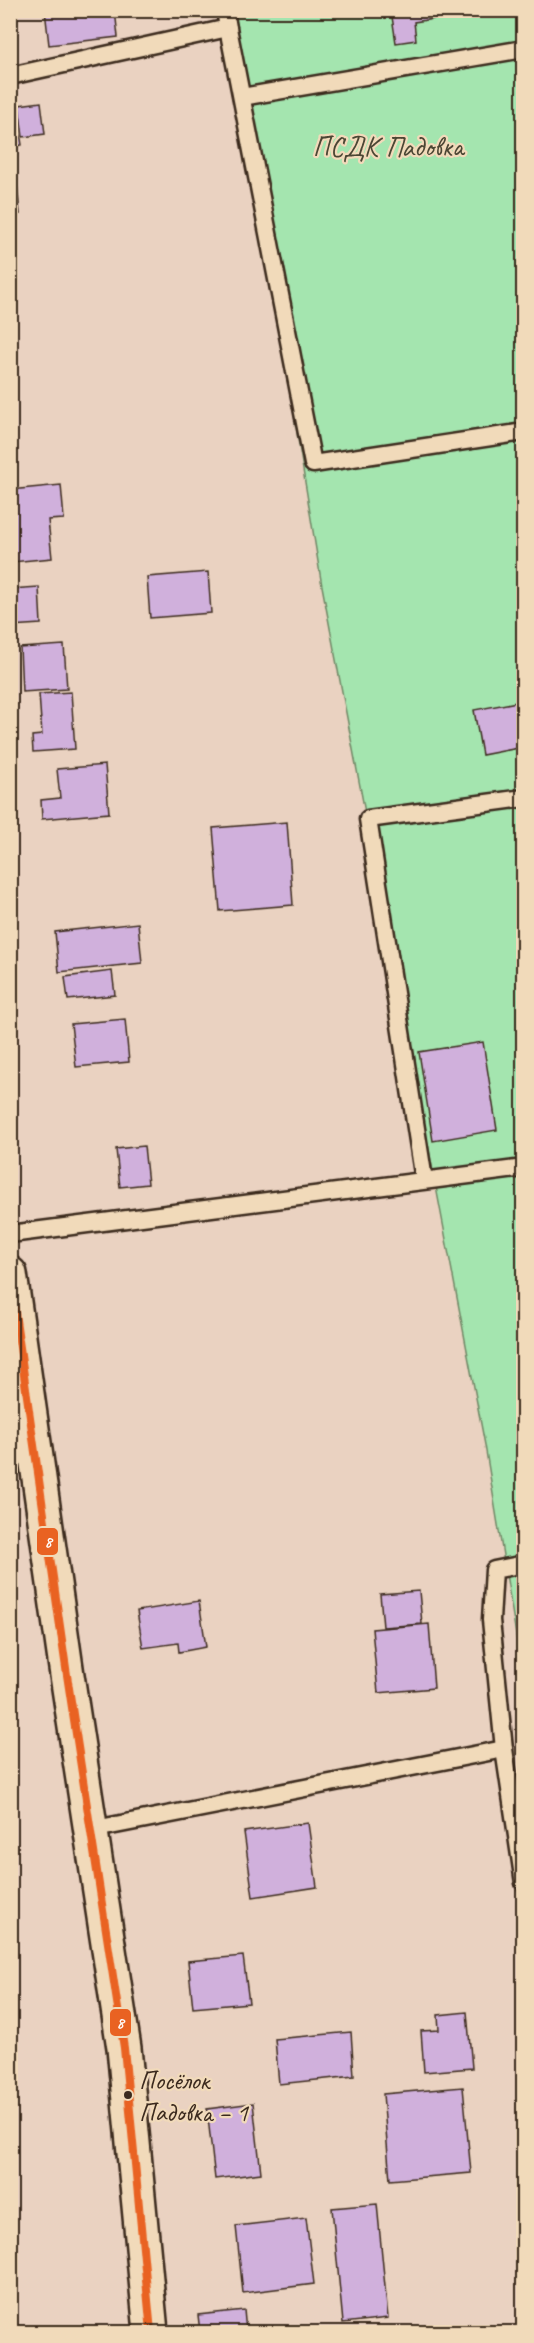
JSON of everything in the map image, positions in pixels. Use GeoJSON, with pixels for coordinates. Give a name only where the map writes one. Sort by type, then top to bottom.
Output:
{"type":"FeatureCollection","features":[{"type":"Feature","properties":{"kind":"street"},"geometry":{"type":"LineString","coordinates":[[10,1274],[90,1830],[124,2048],[151,2332]]}},
{"type":"Feature","properties":{"kind":"lane"},"geometry":{"type":"LineString","coordinates":[[225,10],[313,464],[524,432]]}},
{"type":"Feature","properties":{"kind":"lane"},"geometry":{"type":"LineString","coordinates":[[10,76],[228,28]]}},
{"type":"Feature","properties":{"kind":"lane"},"geometry":{"type":"LineString","coordinates":[[242,97],[524,49]]}},
{"type":"Feature","properties":{"kind":"lane"},"geometry":{"type":"LineString","coordinates":[[424,1180],[368,819],[524,798]]}},
{"type":"Feature","properties":{"kind":"lane"},"geometry":{"type":"LineString","coordinates":[[10,1234],[524,1168]]}},
{"type":"Feature","properties":{"kind":"lane"},"geometry":{"type":"LineString","coordinates":[[524,1564],[494,1570],[491,1620],[504,1749],[524,1883]]}},
{"type":"Feature","properties":{"kind":"lane"},"geometry":{"type":"LineString","coordinates":[[90,1830],[504,1749]]}},
{"type":"Feature","properties":{"kind":"green space","name":"ПСДК Падовка"},"geometry":{"type":"Polygon","coordinates":[[[228,11],[523,11],[523,1678],[485,1445],[322,586],[228,11]]]}},
{"type":"Feature","properties":{"kind":"building"},"geometry":{"type":"Polygon","coordinates":[[[45,10],[115,10],[118,37],[49,45],[45,10]]]}},
{"type":"Feature","properties":{"kind":"building"},"geometry":{"type":"Polygon","coordinates":[[[391,10],[432,10],[433,19],[414,22],[416,40],[396,43],[391,10]]]}},
{"type":"Feature","properties":{"kind":"building"},"geometry":{"type":"Polygon","coordinates":[[[41,102],[45,134],[23,137],[19,105],[41,102]]]}},
{"type":"Feature","properties":{"kind":"building"},"geometry":{"type":"Polygon","coordinates":[[[19,126],[22,145],[10,147],[10,127],[19,126]]]}},
{"type":"Feature","properties":{"kind":"building"},"geometry":{"type":"Polygon","coordinates":[[[15,164],[20,214],[10,215],[10,165],[15,164]]]}},
{"type":"Feature","properties":{"kind":"building"},"geometry":{"type":"Polygon","coordinates":[[[61,485],[64,519],[48,520],[52,558],[12,562],[10,490],[61,485]]]}},
{"type":"Feature","properties":{"kind":"building"},"geometry":{"type":"Polygon","coordinates":[[[208,572],[211,613],[150,618],[147,577],[208,572]]]}},
{"type":"Feature","properties":{"kind":"building"},"geometry":{"type":"Polygon","coordinates":[[[39,587],[41,624],[10,626],[10,589],[39,587]]]}},
{"type":"Feature","properties":{"kind":"building"},"geometry":{"type":"Polygon","coordinates":[[[64,645],[67,689],[22,692],[20,648],[64,645]]]}},
{"type":"Feature","properties":{"kind":"building"},"geometry":{"type":"Polygon","coordinates":[[[71,692],[75,749],[33,752],[32,736],[42,735],[39,694],[71,692]]]}},
{"type":"Feature","properties":{"kind":"building"},"geometry":{"type":"Polygon","coordinates":[[[517,702],[524,747],[482,755],[474,710],[517,702]]]}},
{"type":"Feature","properties":{"kind":"building"},"geometry":{"type":"Polygon","coordinates":[[[105,765],[109,813],[42,819],[41,800],[60,798],[57,769],[105,765]]]}},
{"type":"Feature","properties":{"kind":"building"},"geometry":{"type":"Polygon","coordinates":[[[287,822],[293,905],[220,911],[213,828],[287,822]]]}},
{"type":"Feature","properties":{"kind":"building"},"geometry":{"type":"Polygon","coordinates":[[[138,923],[142,963],[59,972],[55,932],[138,923]]]}},
{"type":"Feature","properties":{"kind":"building"},"geometry":{"type":"Polygon","coordinates":[[[112,971],[115,995],[68,1000],[65,977],[112,971]]]}},
{"type":"Feature","properties":{"kind":"building"},"geometry":{"type":"Polygon","coordinates":[[[125,1019],[129,1062],[76,1067],[71,1024],[125,1019]]]}},
{"type":"Feature","properties":{"kind":"building"},"geometry":{"type":"Polygon","coordinates":[[[483,1042],[497,1130],[433,1141],[419,1052],[483,1042]]]}},
{"type":"Feature","properties":{"kind":"building"},"geometry":{"type":"Polygon","coordinates":[[[144,1146],[148,1184],[120,1187],[116,1149],[144,1146]]]}},
{"type":"Feature","properties":{"kind":"building"},"geometry":{"type":"Polygon","coordinates":[[[419,1591],[422,1624],[383,1627],[380,1594],[419,1591]]]}},
{"type":"Feature","properties":{"kind":"building"},"geometry":{"type":"Polygon","coordinates":[[[199,1601],[206,1647],[179,1652],[178,1643],[143,1648],[137,1611],[199,1601]]]}},
{"type":"Feature","properties":{"kind":"building"},"geometry":{"type":"Polygon","coordinates":[[[429,1624],[434,1688],[378,1693],[372,1629],[429,1624]]]}},
{"type":"Feature","properties":{"kind":"building"},"geometry":{"type":"Polygon","coordinates":[[[308,1823],[317,1887],[253,1897],[244,1832],[308,1823]]]}},
{"type":"Feature","properties":{"kind":"building"},"geometry":{"type":"Polygon","coordinates":[[[243,1956],[249,2003],[193,2008],[188,1961],[243,1956]]]}},
{"type":"Feature","properties":{"kind":"building"},"geometry":{"type":"Polygon","coordinates":[[[467,2012],[472,2068],[424,2072],[421,2031],[439,2030],[438,2015],[467,2012]]]}},
{"type":"Feature","properties":{"kind":"building"},"geometry":{"type":"Polygon","coordinates":[[[351,2032],[354,2076],[279,2084],[275,2039],[351,2032]]]}},
{"type":"Feature","properties":{"kind":"building"},"geometry":{"type":"Polygon","coordinates":[[[463,2087],[471,2173],[390,2180],[383,2094],[463,2087]]]}},
{"type":"Feature","properties":{"kind":"building"},"geometry":{"type":"Polygon","coordinates":[[[253,2103],[261,2173],[215,2179],[207,2109],[253,2103]]]}},
{"type":"Feature","properties":{"kind":"building"},"geometry":{"type":"Polygon","coordinates":[[[377,2204],[388,2318],[343,2323],[332,2208],[377,2204]]]}},
{"type":"Feature","properties":{"kind":"building"},"geometry":{"type":"Polygon","coordinates":[[[306,2218],[314,2284],[243,2293],[236,2226],[306,2218]]]}},
{"type":"Feature","properties":{"kind":"building"},"geometry":{"type":"Polygon","coordinates":[[[244,2310],[246,2332],[200,2332],[198,2315],[244,2310]]]}},
{"type":"Feature","properties":{"kind":"transit line","name":"8"},"geometry":{"type":"LineString","coordinates":[[10,1278],[124,2048],[151,2332]]}},
{"type":"Feature","properties":{"kind":"place","name":"Посёлок Падовка – 1"},"geometry":{"type":"Point","coordinates":[128,2095]}}]}
